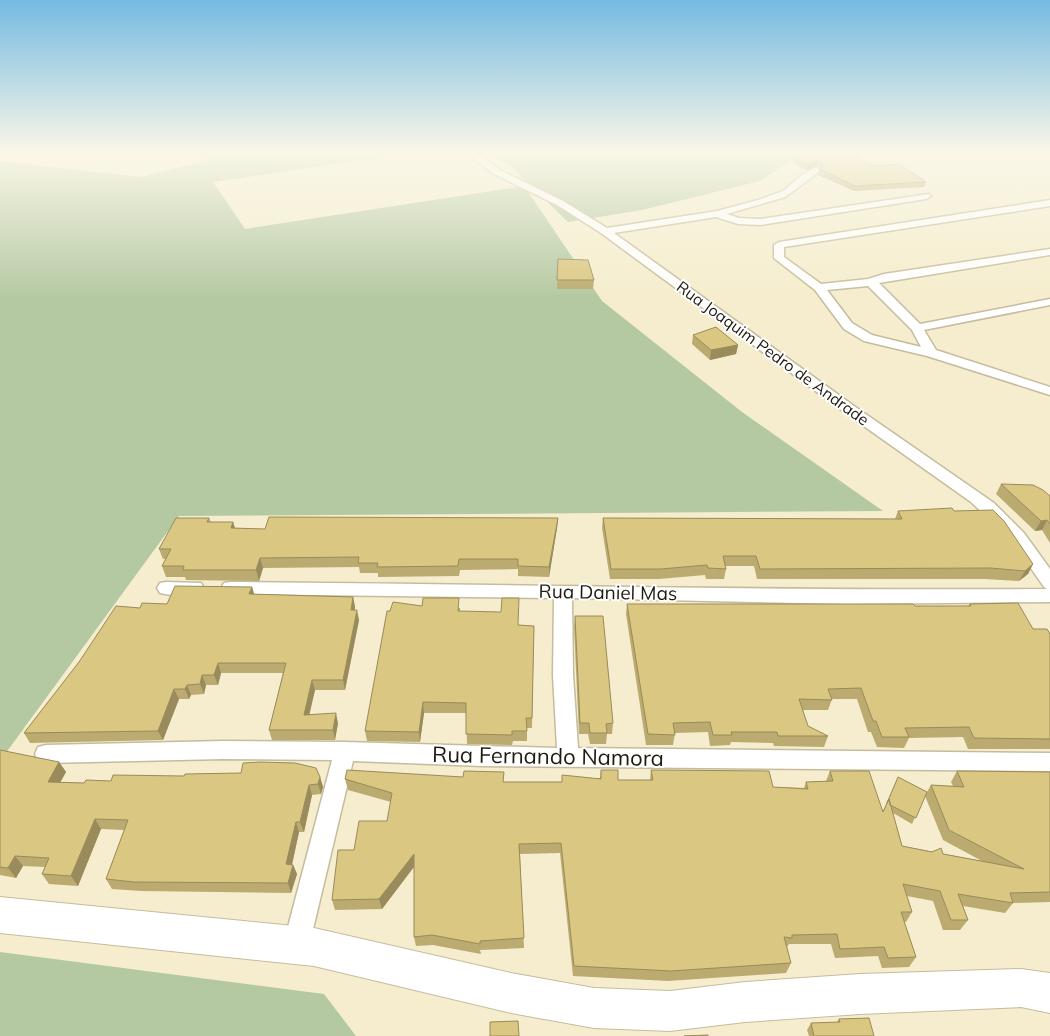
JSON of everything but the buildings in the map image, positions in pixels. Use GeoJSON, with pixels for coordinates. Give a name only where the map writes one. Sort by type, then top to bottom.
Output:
{"type":"FeatureCollection","features":[{"type":"Feature","properties":{"kind":"main road"},"geometry":{"type":"LineString","coordinates":[[0,915],[296,946],[314,946],[511,993],[594,1008],[670,1011],[860,994],[1021,988],[1050,993]]}},
{"type":"Feature","properties":{"kind":"street","name":"Rua Joaquim Pedro de Andrade"},"geometry":{"type":"LineString","coordinates":[[557,201],[605,231],[849,409],[997,513],[1018,534],[1050,583]]}},
{"type":"Feature","properties":{"kind":"street"},"geometry":{"type":"LineString","coordinates":[[605,231],[715,212],[755,201]]}},
{"type":"Feature","properties":{"kind":"street"},"geometry":{"type":"LineString","coordinates":[[715,212],[738,221],[760,222],[892,201]]}},
{"type":"Feature","properties":{"kind":"street"},"geometry":{"type":"LineString","coordinates":[[1050,203],[779,245],[779,258],[819,288],[848,326],[868,338],[931,353],[1050,391]]}},
{"type":"Feature","properties":{"kind":"street"},"geometry":{"type":"LineString","coordinates":[[819,288],[870,282],[884,277],[1050,252]]}},
{"type":"Feature","properties":{"kind":"street"},"geometry":{"type":"LineString","coordinates":[[870,282],[877,286],[917,328],[931,353]]}},
{"type":"Feature","properties":{"kind":"street"},"geometry":{"type":"LineString","coordinates":[[917,328],[1050,302]]}},
{"type":"Feature","properties":{"kind":"street","name":"Rua Daniel Mas"},"geometry":{"type":"LineString","coordinates":[[166,588],[563,591],[848,597],[1050,595]]}},
{"type":"Feature","properties":{"kind":"street"},"geometry":{"type":"LineString","coordinates":[[563,591],[563,675],[568,756]]}},
{"type":"Feature","properties":{"kind":"street","name":"Rua Fernando Namora"},"geometry":{"type":"LineString","coordinates":[[46,754],[223,750],[345,751],[482,757],[568,756],[1050,762]]}},
{"type":"Feature","properties":{"kind":"street"},"geometry":{"type":"LineString","coordinates":[[296,946],[345,751]]}},
{"type":"Feature","properties":{"kind":"green space"},"geometry":{"type":"Polygon","coordinates":[[[0,201],[226,201],[245,229],[424,201],[534,201],[602,301],[742,412],[883,511],[179,516],[0,761],[0,201]]]}},
{"type":"Feature","properties":{"kind":"green space"},"geometry":{"type":"Polygon","coordinates":[[[547,201],[677,201],[642,210],[568,222],[547,201]]]}},
{"type":"Feature","properties":{"kind":"green space"},"geometry":{"type":"Polygon","coordinates":[[[0,952],[324,994],[356,1036],[0,1036],[0,952]]]}}]}
